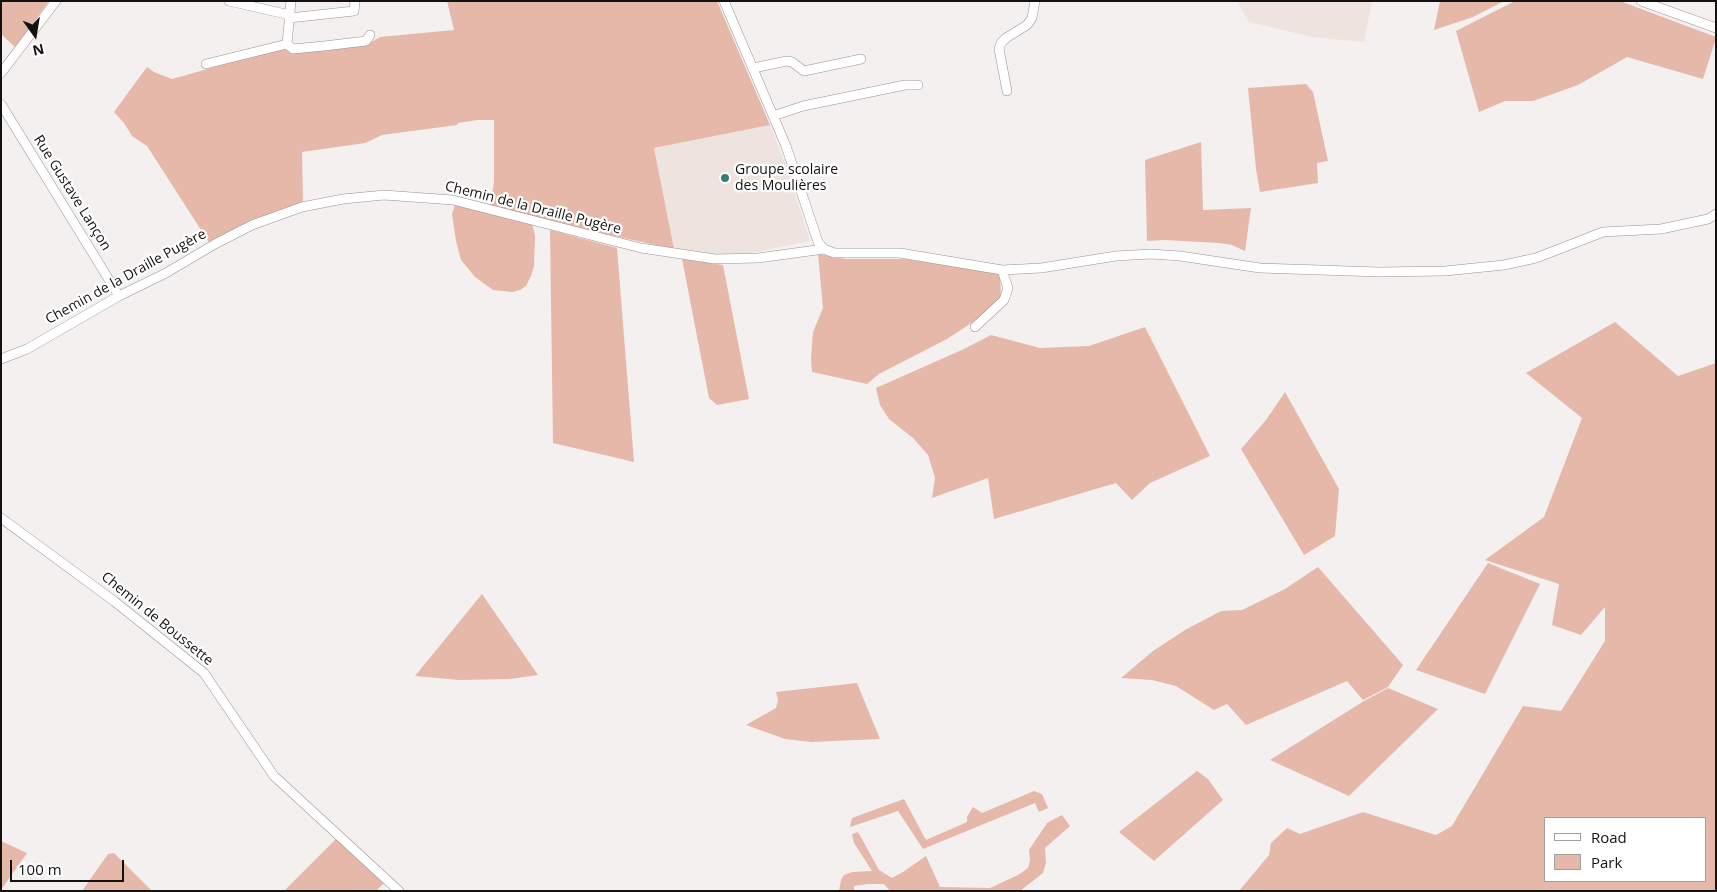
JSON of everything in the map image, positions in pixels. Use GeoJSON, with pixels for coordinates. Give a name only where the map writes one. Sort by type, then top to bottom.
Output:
{"type":"FeatureCollection","features":[{"type":"Feature","properties":{"kind":"street"},"geometry":{"type":"LineString","coordinates":[[1,74],[56,1]]}},
{"type":"Feature","properties":{"kind":"street"},"geometry":{"type":"LineString","coordinates":[[229,1],[289,16],[354,11],[355,1]]}},
{"type":"Feature","properties":{"kind":"street"},"geometry":{"type":"LineString","coordinates":[[287,44],[291,1]]}},
{"type":"Feature","properties":{"kind":"street"},"geometry":{"type":"LineString","coordinates":[[724,1],[786,146],[818,242],[824,249]]}},
{"type":"Feature","properties":{"kind":"street"},"geometry":{"type":"LineString","coordinates":[[1007,91],[999,49],[1001,43],[1006,38],[1027,25],[1032,18],[1035,1]]}},
{"type":"Feature","properties":{"kind":"street"},"geometry":{"type":"LineString","coordinates":[[1641,1],[1716,28]]}},
{"type":"Feature","properties":{"kind":"street"},"geometry":{"type":"LineString","coordinates":[[287,44],[293,49],[324,46],[366,41],[370,35]]}},
{"type":"Feature","properties":{"kind":"street"},"geometry":{"type":"LineString","coordinates":[[206,64],[287,44]]}},
{"type":"Feature","properties":{"kind":"street"},"geometry":{"type":"LineString","coordinates":[[753,68],[787,61],[792,62],[804,71],[861,59]]}},
{"type":"Feature","properties":{"kind":"street"},"geometry":{"type":"LineString","coordinates":[[773,116],[812,104],[905,85],[918,85]]}},
{"type":"Feature","properties":{"kind":"street","name":"Rue Gustave Lançon"},"geometry":{"type":"LineString","coordinates":[[1,104],[119,296]]}},
{"type":"Feature","properties":{"kind":"street","name":"Chemin de la Draille Pugère"},"geometry":{"type":"LineString","coordinates":[[1,359],[27,349],[119,296],[166,273],[215,244],[252,226],[294,210],[343,198],[384,195],[452,200],[641,248],[715,259],[758,258],[824,249],[834,253],[900,253],[1002,270],[1041,268],[1116,256],[1151,254],[1180,256],[1260,268],[1445,272],[1504,265],[1536,258],[1603,232],[1661,229],[1713,218]]}},
{"type":"Feature","properties":{"kind":"street"},"geometry":{"type":"LineString","coordinates":[[975,327],[1004,300],[1008,288],[1002,270]]}},
{"type":"Feature","properties":{"kind":"street","name":"Chemin de Boussette"},"geometry":{"type":"LineString","coordinates":[[1,518],[114,601],[204,673],[274,776],[399,891]]}},
{"type":"Feature","properties":{"kind":"shaded area"},"geometry":{"type":"Polygon","coordinates":[[[1237,1],[1372,1],[1364,42],[1312,37],[1249,22],[1237,1]]]}},
{"type":"Feature","properties":{"kind":"shaded area","name":"Groupe scolaire des Moulières"},"geometry":{"type":"Polygon","coordinates":[[[770,125],[785,162],[810,241],[736,256],[674,249],[654,148],[770,125]]]}},
{"type":"Feature","properties":{"kind":"green space"},"geometry":{"type":"Polygon","coordinates":[[[1,1],[49,1],[15,47],[1,34],[1,1]]]}},
{"type":"Feature","properties":{"kind":"green space"},"geometry":{"type":"Polygon","coordinates":[[[447,1],[717,1],[770,125],[654,148],[674,249],[490,206],[494,182],[494,120],[477,120],[458,123],[457,125],[382,135],[365,143],[302,152],[303,204],[210,244],[147,146],[132,136],[114,112],[147,67],[172,79],[282,48],[291,52],[368,44],[380,37],[454,30],[447,1]]]}},
{"type":"Feature","properties":{"kind":"green space"},"geometry":{"type":"Polygon","coordinates":[[[1440,1],[1504,1],[1473,17],[1434,30],[1440,1]]]}},
{"type":"Feature","properties":{"kind":"green space"},"geometry":{"type":"Polygon","coordinates":[[[1515,1],[1620,1],[1716,38],[1703,79],[1627,57],[1578,85],[1533,101],[1505,101],[1479,112],[1456,31],[1515,1]]]}},
{"type":"Feature","properties":{"kind":"green space"},"geometry":{"type":"Polygon","coordinates":[[[1306,84],[1313,92],[1328,161],[1317,163],[1318,183],[1260,192],[1248,88],[1306,84]]]}},
{"type":"Feature","properties":{"kind":"green space"},"geometry":{"type":"Polygon","coordinates":[[[1201,142],[1203,210],[1251,208],[1245,251],[1232,245],[1219,243],[1147,241],[1145,160],[1201,142]]]}},
{"type":"Feature","properties":{"kind":"green space"},"geometry":{"type":"Polygon","coordinates":[[[455,205],[532,223],[535,236],[534,266],[526,286],[512,292],[493,290],[475,277],[461,260],[452,214],[455,205]]]}},
{"type":"Feature","properties":{"kind":"green space"},"geometry":{"type":"Polygon","coordinates":[[[550,230],[617,248],[634,462],[553,443],[550,230]]]}},
{"type":"Feature","properties":{"kind":"green space"},"geometry":{"type":"Polygon","coordinates":[[[818,254],[846,259],[906,259],[1000,274],[1001,297],[976,320],[947,339],[879,374],[867,384],[812,372],[813,332],[823,308],[818,254]]]}},
{"type":"Feature","properties":{"kind":"green space"},"geometry":{"type":"Polygon","coordinates":[[[682,259],[723,265],[749,399],[717,405],[709,398],[682,259]]]}},
{"type":"Feature","properties":{"kind":"green space"},"geometry":{"type":"Polygon","coordinates":[[[1615,322],[1678,376],[1716,363],[1716,891],[1239,891],[1269,855],[1271,843],[1287,828],[1300,834],[1363,812],[1436,835],[1452,826],[1523,706],[1561,711],[1605,641],[1605,607],[1581,635],[1552,625],[1559,584],[1485,560],[1544,517],[1582,418],[1526,373],[1615,322]]]}},
{"type":"Feature","properties":{"kind":"green space"},"geometry":{"type":"Polygon","coordinates":[[[1145,327],[1210,456],[1150,483],[1132,500],[1116,483],[994,519],[988,478],[932,498],[935,478],[928,455],[913,438],[889,419],[880,405],[876,388],[991,335],[1040,348],[1089,346],[1145,327]]]}},
{"type":"Feature","properties":{"kind":"green space"},"geometry":{"type":"Polygon","coordinates":[[[1285,392],[1339,489],[1335,536],[1304,555],[1241,449],[1266,420],[1285,392]]]}},
{"type":"Feature","properties":{"kind":"green space"},"geometry":{"type":"Polygon","coordinates":[[[1488,563],[1540,584],[1485,694],[1416,670],[1488,563]]]}},
{"type":"Feature","properties":{"kind":"green space"},"geometry":{"type":"Polygon","coordinates":[[[1318,567],[1403,665],[1388,687],[1363,700],[1347,681],[1246,725],[1227,704],[1214,710],[1176,686],[1152,680],[1121,678],[1153,651],[1185,630],[1221,611],[1242,610],[1285,589],[1318,567]]]}},
{"type":"Feature","properties":{"kind":"green space"},"geometry":{"type":"Polygon","coordinates":[[[482,594],[538,675],[510,679],[459,680],[415,676],[482,594]]]}},
{"type":"Feature","properties":{"kind":"green space"},"geometry":{"type":"Polygon","coordinates":[[[857,683],[880,739],[811,742],[785,739],[746,725],[776,708],[778,700],[776,692],[857,683]]]}},
{"type":"Feature","properties":{"kind":"green space"},"geometry":{"type":"Polygon","coordinates":[[[1388,688],[1438,709],[1349,796],[1270,760],[1364,701],[1388,688]]]}},
{"type":"Feature","properties":{"kind":"green space"},"geometry":{"type":"Polygon","coordinates":[[[1197,771],[1208,779],[1223,800],[1154,861],[1119,832],[1197,771]]]}},
{"type":"Feature","properties":{"kind":"green space"},"geometry":{"type":"Polygon","coordinates":[[[1034,791],[1042,794],[1048,808],[1039,812],[1035,803],[923,849],[898,811],[850,827],[852,818],[904,799],[926,840],[967,822],[967,817],[973,807],[982,813],[1034,791]]]}},
{"type":"Feature","properties":{"kind":"green space"},"geometry":{"type":"Polygon","coordinates":[[[1062,815],[1070,826],[1045,848],[1046,863],[1043,873],[1020,891],[890,891],[884,884],[868,884],[854,886],[854,891],[839,891],[844,875],[852,872],[872,871],[854,843],[852,834],[858,832],[879,870],[892,878],[926,856],[940,887],[990,888],[1018,875],[1028,868],[1030,860],[1029,850],[1047,823],[1062,815]]]}},
{"type":"Feature","properties":{"kind":"green space"},"geometry":{"type":"Polygon","coordinates":[[[336,839],[385,882],[376,891],[284,891],[336,839]]]}},
{"type":"Feature","properties":{"kind":"green space"},"geometry":{"type":"Polygon","coordinates":[[[1,841],[27,853],[1,890],[1,841]]]}},
{"type":"Feature","properties":{"kind":"green space"},"geometry":{"type":"Polygon","coordinates":[[[114,853],[152,891],[82,891],[108,854],[114,853]]]}},
{"type":"Feature","properties":{"kind":"place","name":"Groupe scolaire des Moulières"},"geometry":{"type":"Point","coordinates":[725,178]}}]}
